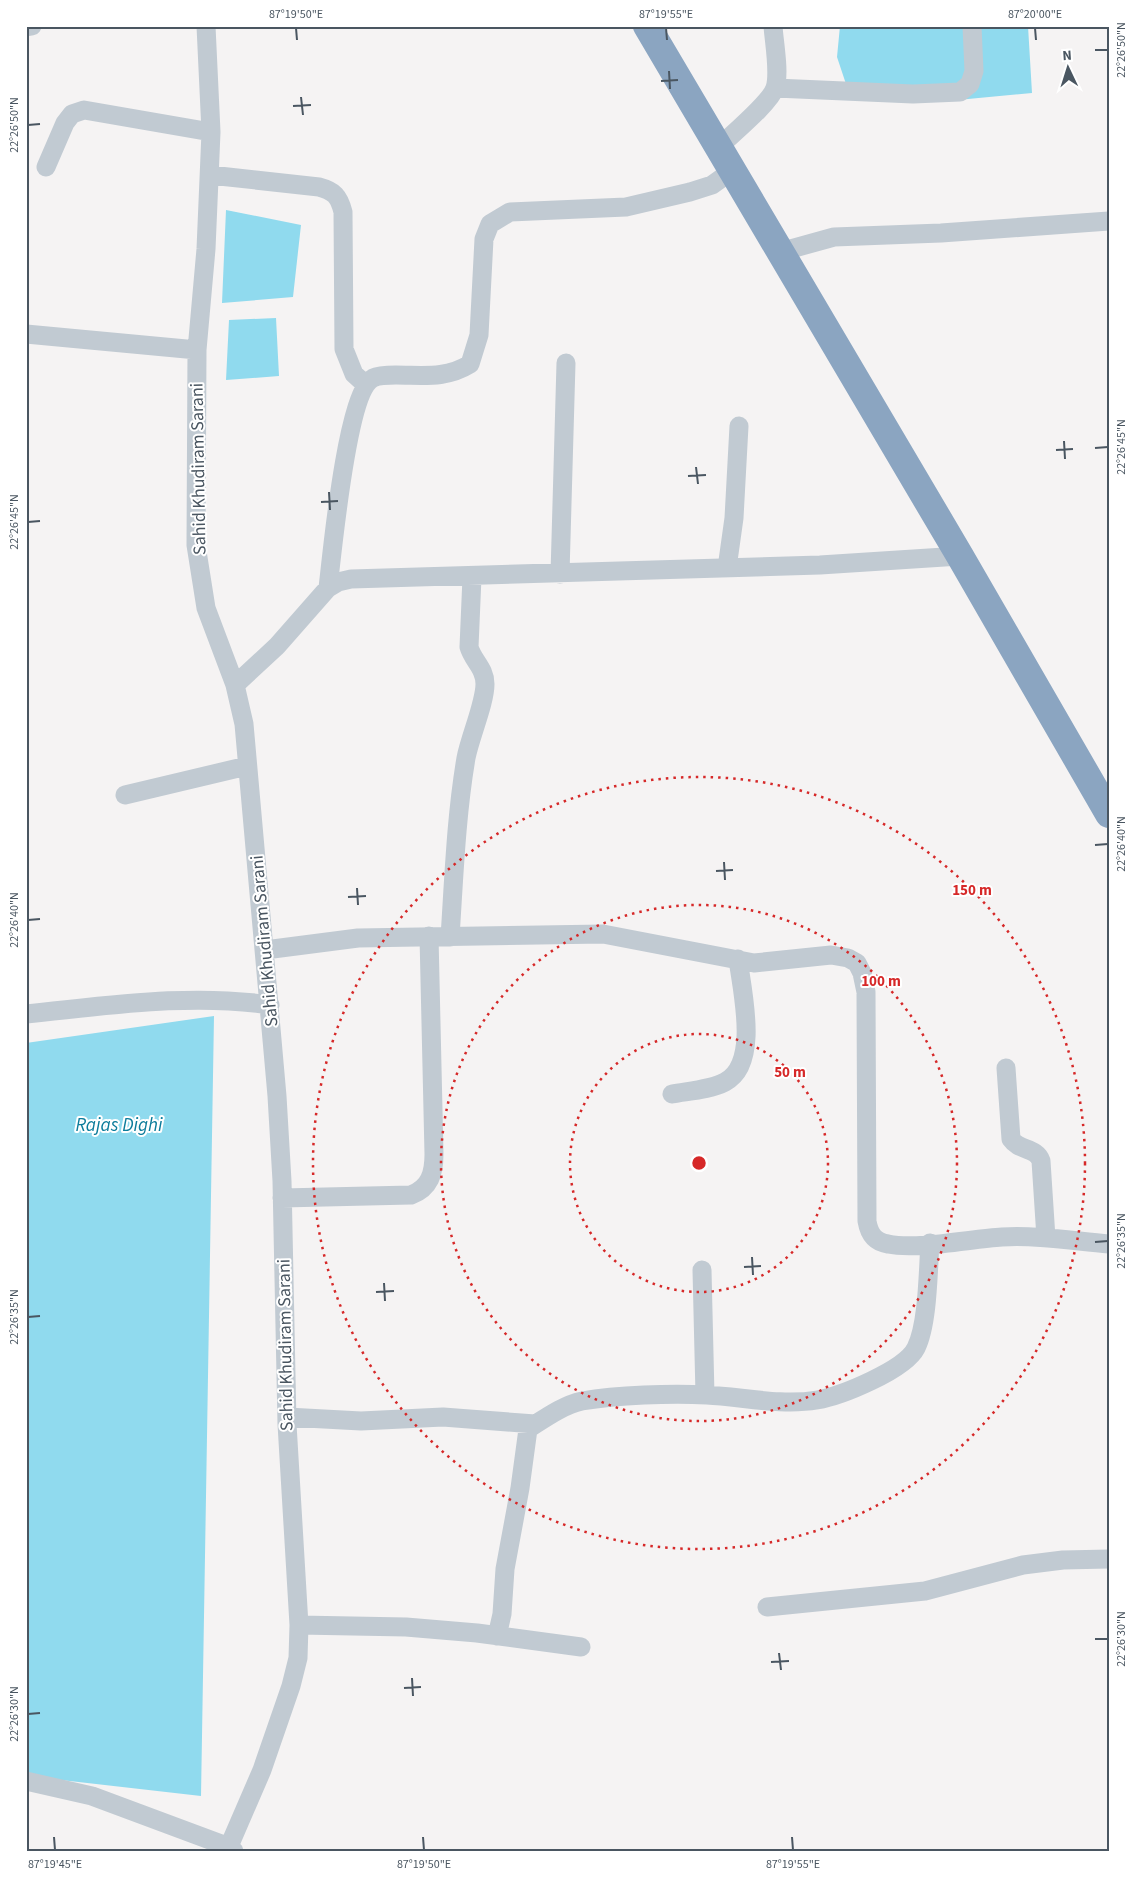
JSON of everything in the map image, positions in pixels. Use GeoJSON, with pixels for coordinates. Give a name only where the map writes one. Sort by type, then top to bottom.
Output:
{"type":"FeatureCollection","features":[{"type":"Feature","properties":{"kind":"highway"},"geometry":{"type":"LineString","coordinates":[[647,26],[960,556],[1109,814]]}},
{"type":"Feature","properties":{"kind":"street"},"geometry":{"type":"LineString","coordinates":[[26,27],[32,26]]}},
{"type":"Feature","properties":{"kind":"street","name":"Sahid Khudiram Sarani"},"geometry":{"type":"LineString","coordinates":[[206,26],[211,132],[206,249],[197,350],[196,545],[206,608],[241,703],[270,1004],[282,1198],[287,1417],[299,1625],[298,1658],[291,1686],[262,1770],[230,1849]]}},
{"type":"Feature","properties":{"kind":"street"},"geometry":{"type":"LineString","coordinates":[[719,146],[767,100],[775,88],[777,75],[773,26]]}},
{"type":"Feature","properties":{"kind":"street"},"geometry":{"type":"LineString","coordinates":[[775,88],[913,94],[960,92],[970,84],[974,71],[972,26]]}},
{"type":"Feature","properties":{"kind":"street"},"geometry":{"type":"LineString","coordinates":[[46,167],[65,123],[72,114],[84,110],[211,132]]}},
{"type":"Feature","properties":{"kind":"street"},"geometry":{"type":"LineString","coordinates":[[328,588],[344,466],[359,398],[365,384],[374,377],[388,375],[448,375],[470,364],[480,335],[484,239],[490,224],[510,212],[626,207],[690,192],[712,184],[733,170]]}},
{"type":"Feature","properties":{"kind":"street"},"geometry":{"type":"LineString","coordinates":[[210,175],[319,186],[332,190],[340,199],[343,212],[344,349],[354,374],[365,384]]}},
{"type":"Feature","properties":{"kind":"street"},"geometry":{"type":"LineString","coordinates":[[780,252],[834,237],[941,233],[1109,221]]}},
{"type":"Feature","properties":{"kind":"street"},"geometry":{"type":"LineString","coordinates":[[26,334],[197,350]]}},
{"type":"Feature","properties":{"kind":"street"},"geometry":{"type":"LineString","coordinates":[[560,574],[566,363]]}},
{"type":"Feature","properties":{"kind":"street"},"geometry":{"type":"LineString","coordinates":[[727,568],[734,518],[739,426]]}},
{"type":"Feature","properties":{"kind":"street"},"geometry":{"type":"LineString","coordinates":[[235,685],[277,646],[328,588],[338,582],[351,579],[472,577],[820,565],[960,556]]}},
{"type":"Feature","properties":{"kind":"street"},"geometry":{"type":"LineString","coordinates":[[450,937],[457,813],[467,756],[485,686],[484,672],[471,654],[469,647],[472,577]]}},
{"type":"Feature","properties":{"kind":"street"},"geometry":{"type":"LineString","coordinates":[[125,795],[247,766]]}},
{"type":"Feature","properties":{"kind":"street"},"geometry":{"type":"LineString","coordinates":[[264,950],[358,938],[603,934],[768,963],[831,955],[848,958],[857,963],[862,973],[866,992],[867,1221],[869,1233],[877,1241],[888,1244],[930,1243],[1001,1237],[1046,1238],[1109,1244]]}},
{"type":"Feature","properties":{"kind":"street"},"geometry":{"type":"LineString","coordinates":[[282,1198],[411,1195],[421,1191],[430,1180],[434,1169],[434,1154],[429,936]]}},
{"type":"Feature","properties":{"kind":"street"},"geometry":{"type":"LineString","coordinates":[[672,1094],[724,1083],[736,1074],[743,1060],[746,1040],[738,959]]}},
{"type":"Feature","properties":{"kind":"street"},"geometry":{"type":"LineString","coordinates":[[26,1014],[208,999],[270,1004]]}},
{"type":"Feature","properties":{"kind":"street"},"geometry":{"type":"LineString","coordinates":[[1006,1068],[1011,1139],[1014,1143],[1035,1152],[1041,1162],[1046,1238]]}},
{"type":"Feature","properties":{"kind":"street"},"geometry":{"type":"LineString","coordinates":[[496,1636],[502,1614],[505,1569],[520,1488],[528,1429],[569,1405],[611,1398],[705,1395],[795,1402],[838,1395],[894,1368],[910,1357],[916,1348],[922,1331],[930,1243]]}},
{"type":"Feature","properties":{"kind":"street"},"geometry":{"type":"LineString","coordinates":[[702,1270],[705,1395]]}},
{"type":"Feature","properties":{"kind":"street"},"geometry":{"type":"LineString","coordinates":[[287,1417],[361,1422],[443,1417],[535,1424]]}},
{"type":"Feature","properties":{"kind":"street"},"geometry":{"type":"LineString","coordinates":[[767,1607],[917,1592],[957,1584],[1023,1565],[1062,1560],[1109,1559]]}},
{"type":"Feature","properties":{"kind":"street"},"geometry":{"type":"LineString","coordinates":[[299,1625],[406,1627],[580,1647]]}},
{"type":"Feature","properties":{"kind":"street"},"geometry":{"type":"LineString","coordinates":[[26,1781],[92,1796],[230,1849]]}},
{"type":"Feature","properties":{"kind":"water"},"geometry":{"type":"Polygon","coordinates":[[[840,26],[1028,26],[1032,93],[947,101],[850,96],[837,57],[840,26]]]}},
{"type":"Feature","properties":{"kind":"water"},"geometry":{"type":"Polygon","coordinates":[[[226,210],[301,225],[293,297],[222,303],[226,210]]]}},
{"type":"Feature","properties":{"kind":"water"},"geometry":{"type":"Polygon","coordinates":[[[276,318],[279,376],[226,380],[229,320],[276,318]]]}},
{"type":"Feature","properties":{"kind":"water","name":"Rajas Dighi"},"geometry":{"type":"Polygon","coordinates":[[[214,1016],[201,1796],[26,1776],[26,1043],[214,1016]]]}}]}
